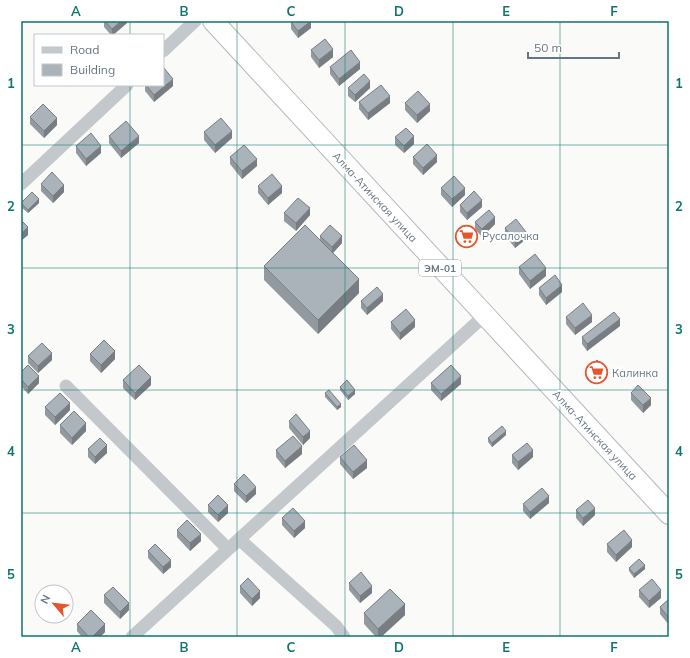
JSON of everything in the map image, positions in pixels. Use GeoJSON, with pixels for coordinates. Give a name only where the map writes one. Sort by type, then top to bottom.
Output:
{"type":"FeatureCollection","features":[{"type":"Feature","properties":{"kind":"highway","name":"Алма-Атинская улица"},"geometry":{"type":"LineString","coordinates":[[212,21],[669,514]]}},
{"type":"Feature","properties":{"kind":"street"},"geometry":{"type":"LineString","coordinates":[[164,50],[195,21]]}},
{"type":"Feature","properties":{"kind":"street"},"geometry":{"type":"LineString","coordinates":[[21,184],[126,86]]}},
{"type":"Feature","properties":{"kind":"street"},"geometry":{"type":"LineString","coordinates":[[132,637],[484,316]]}},
{"type":"Feature","properties":{"kind":"street"},"geometry":{"type":"LineString","coordinates":[[66,386],[228,549]]}},
{"type":"Feature","properties":{"kind":"street"},"geometry":{"type":"LineString","coordinates":[[239,539],[336,626],[344,637]]}},
{"type":"Feature","properties":{"kind":"building"},"geometry":{"type":"Polygon","coordinates":[[[105,21],[121,21],[112,29],[105,21]]]}},
{"type":"Feature","properties":{"kind":"building"},"geometry":{"type":"Polygon","coordinates":[[[311,21],[298,31],[291,22],[311,21]]]}},
{"type":"Feature","properties":{"kind":"building"},"geometry":{"type":"Polygon","coordinates":[[[325,39],[333,49],[319,60],[311,50],[325,39]]]}},
{"type":"Feature","properties":{"kind":"building"},"geometry":{"type":"Polygon","coordinates":[[[351,50],[360,62],[339,79],[330,67],[351,50]]]}},
{"type":"Feature","properties":{"kind":"building"},"geometry":{"type":"Polygon","coordinates":[[[164,68],[173,79],[154,95],[147,86],[164,86],[164,68]]]}},
{"type":"Feature","properties":{"kind":"building"},"geometry":{"type":"Polygon","coordinates":[[[364,74],[370,81],[355,95],[348,88],[364,74]]]}},
{"type":"Feature","properties":{"kind":"building"},"geometry":{"type":"Polygon","coordinates":[[[381,85],[390,96],[368,113],[359,102],[381,85]]]}},
{"type":"Feature","properties":{"kind":"building"},"geometry":{"type":"Polygon","coordinates":[[[418,91],[430,104],[417,115],[405,103],[418,91]]]}},
{"type":"Feature","properties":{"kind":"building"},"geometry":{"type":"Polygon","coordinates":[[[43,104],[57,118],[44,131],[30,117],[43,104]]]}},
{"type":"Feature","properties":{"kind":"building"},"geometry":{"type":"Polygon","coordinates":[[[221,118],[232,131],[215,145],[204,132],[221,118]]]}},
{"type":"Feature","properties":{"kind":"building"},"geometry":{"type":"Polygon","coordinates":[[[126,121],[139,136],[121,151],[109,136],[126,121]]]}},
{"type":"Feature","properties":{"kind":"building"},"geometry":{"type":"Polygon","coordinates":[[[406,128],[414,136],[404,146],[395,137],[406,128]]]}},
{"type":"Feature","properties":{"kind":"building"},"geometry":{"type":"Polygon","coordinates":[[[91,133],[101,146],[86,159],[76,146],[91,133]]]}},
{"type":"Feature","properties":{"kind":"building"},"geometry":{"type":"Polygon","coordinates":[[[427,144],[437,155],[423,168],[413,157],[427,144]]]}},
{"type":"Feature","properties":{"kind":"building"},"geometry":{"type":"Polygon","coordinates":[[[244,145],[257,159],[242,171],[230,157],[244,145]]]}},
{"type":"Feature","properties":{"kind":"building"},"geometry":{"type":"Polygon","coordinates":[[[52,172],[64,185],[53,196],[41,184],[52,172]]]}},
{"type":"Feature","properties":{"kind":"building"},"geometry":{"type":"Polygon","coordinates":[[[272,174],[282,186],[268,198],[258,186],[272,174]]]}},
{"type":"Feature","properties":{"kind":"building"},"geometry":{"type":"Polygon","coordinates":[[[454,176],[465,188],[452,199],[441,188],[454,176]]]}},
{"type":"Feature","properties":{"kind":"building"},"geometry":{"type":"Polygon","coordinates":[[[474,191],[482,200],[467,213],[460,205],[474,191]]]}},
{"type":"Feature","properties":{"kind":"building"},"geometry":{"type":"Polygon","coordinates":[[[32,192],[39,199],[28,210],[21,203],[32,192]]]}},
{"type":"Feature","properties":{"kind":"building"},"geometry":{"type":"Polygon","coordinates":[[[298,198],[310,208],[296,223],[284,213],[298,198]]]}},
{"type":"Feature","properties":{"kind":"building"},"geometry":{"type":"Polygon","coordinates":[[[489,210],[495,217],[482,229],[475,222],[489,210]]]}},
{"type":"Feature","properties":{"kind":"building"},"geometry":{"type":"Polygon","coordinates":[[[516,219],[526,232],[515,241],[505,228],[516,219]]]}},
{"type":"Feature","properties":{"kind":"building"},"geometry":{"type":"Polygon","coordinates":[[[21,220],[28,227],[22,233],[21,232],[21,220]]]}},
{"type":"Feature","properties":{"kind":"building"},"geometry":{"type":"Polygon","coordinates":[[[305,225],[359,279],[318,320],[264,266],[305,225]]]}},
{"type":"Feature","properties":{"kind":"building"},"geometry":{"type":"Polygon","coordinates":[[[330,225],[342,236],[332,247],[320,236],[330,225]]]}},
{"type":"Feature","properties":{"kind":"building"},"geometry":{"type":"Polygon","coordinates":[[[535,254],[546,268],[530,281],[519,267],[535,254]]]}},
{"type":"Feature","properties":{"kind":"building"},"geometry":{"type":"Polygon","coordinates":[[[555,275],[562,285],[546,298],[539,288],[555,275]]]}},
{"type":"Feature","properties":{"kind":"building"},"geometry":{"type":"Polygon","coordinates":[[[377,287],[383,294],[367,308],[361,301],[377,287]]]}},
{"type":"Feature","properties":{"kind":"building"},"geometry":{"type":"Polygon","coordinates":[[[583,303],[592,315],[575,328],[566,317],[583,303]]]}},
{"type":"Feature","properties":{"kind":"building"},"geometry":{"type":"Polygon","coordinates":[[[406,309],[415,320],[400,333],[391,322],[406,309]]]}},
{"type":"Feature","properties":{"kind":"building"},"geometry":{"type":"Polygon","coordinates":[[[614,312],[620,319],[587,344],[582,337],[614,312]]]}},
{"type":"Feature","properties":{"kind":"building"},"geometry":{"type":"Polygon","coordinates":[[[104,340],[115,351],[101,365],[90,354],[104,340]]]}},
{"type":"Feature","properties":{"kind":"building"},"geometry":{"type":"Polygon","coordinates":[[[42,343],[52,353],[38,366],[28,356],[42,343]]]}},
{"type":"Feature","properties":{"kind":"building"},"geometry":{"type":"Polygon","coordinates":[[[597,360],[608,370],[600,378],[590,368],[597,360]]]}},
{"type":"Feature","properties":{"kind":"building"},"geometry":{"type":"Polygon","coordinates":[[[28,365],[39,376],[28,387],[21,379],[21,372],[28,365]]]}},
{"type":"Feature","properties":{"kind":"building"},"geometry":{"type":"Polygon","coordinates":[[[139,365],[151,377],[135,393],[123,380],[139,365]]]}},
{"type":"Feature","properties":{"kind":"building"},"geometry":{"type":"Polygon","coordinates":[[[451,365],[461,376],[441,394],[431,383],[451,365]]]}},
{"type":"Feature","properties":{"kind":"building"},"geometry":{"type":"Polygon","coordinates":[[[347,380],[355,390],[348,396],[340,387],[347,380]]]}},
{"type":"Feature","properties":{"kind":"building"},"geometry":{"type":"Polygon","coordinates":[[[638,385],[651,398],[643,405],[631,393],[638,385]]]}},
{"type":"Feature","properties":{"kind":"building"},"geometry":{"type":"Polygon","coordinates":[[[329,390],[341,404],[337,407],[325,393],[329,390]]]}},
{"type":"Feature","properties":{"kind":"building"},"geometry":{"type":"Polygon","coordinates":[[[60,393],[70,403],[55,417],[45,407],[60,393]]]}},
{"type":"Feature","properties":{"kind":"building"},"geometry":{"type":"Polygon","coordinates":[[[74,411],[86,423],[72,438],[60,425],[74,411]]]}},
{"type":"Feature","properties":{"kind":"building"},"geometry":{"type":"Polygon","coordinates":[[[296,414],[310,431],[303,437],[289,421],[296,414]]]}},
{"type":"Feature","properties":{"kind":"building"},"geometry":{"type":"Polygon","coordinates":[[[502,426],[506,431],[492,443],[488,438],[502,426]]]}},
{"type":"Feature","properties":{"kind":"building"},"geometry":{"type":"Polygon","coordinates":[[[293,436],[302,446],[285,461],[276,450],[293,436]]]}},
{"type":"Feature","properties":{"kind":"building"},"geometry":{"type":"Polygon","coordinates":[[[100,438],[107,445],[95,457],[88,449],[100,438]]]}},
{"type":"Feature","properties":{"kind":"building"},"geometry":{"type":"Polygon","coordinates":[[[527,443],[533,450],[518,462],[512,455],[527,443]]]}},
{"type":"Feature","properties":{"kind":"building"},"geometry":{"type":"Polygon","coordinates":[[[354,445],[367,460],[353,472],[340,457],[354,445]]]}},
{"type":"Feature","properties":{"kind":"building"},"geometry":{"type":"Polygon","coordinates":[[[244,474],[256,487],[246,496],[234,484],[244,474]]]}},
{"type":"Feature","properties":{"kind":"building"},"geometry":{"type":"Polygon","coordinates":[[[542,488],[549,496],[530,512],[523,504],[542,488]]]}},
{"type":"Feature","properties":{"kind":"building"},"geometry":{"type":"Polygon","coordinates":[[[218,495],[228,505],[218,515],[208,505],[218,495]]]}},
{"type":"Feature","properties":{"kind":"building"},"geometry":{"type":"Polygon","coordinates":[[[588,500],[595,508],[583,518],[576,510],[588,500]]]}},
{"type":"Feature","properties":{"kind":"building"},"geometry":{"type":"Polygon","coordinates":[[[293,508],[305,521],[294,531],[282,518],[293,508]]]}},
{"type":"Feature","properties":{"kind":"building"},"geometry":{"type":"Polygon","coordinates":[[[187,520],[201,534],[190,543],[177,530],[187,520]]]}},
{"type":"Feature","properties":{"kind":"building"},"geometry":{"type":"Polygon","coordinates":[[[624,530],[632,540],[616,555],[607,544],[624,530]]]}},
{"type":"Feature","properties":{"kind":"building"},"geometry":{"type":"Polygon","coordinates":[[[155,544],[171,560],[163,567],[148,551],[155,544]]]}},
{"type":"Feature","properties":{"kind":"building"},"geometry":{"type":"Polygon","coordinates":[[[639,559],[645,565],[634,574],[629,568],[639,559]]]}},
{"type":"Feature","properties":{"kind":"building"},"geometry":{"type":"Polygon","coordinates":[[[361,572],[372,586],[360,596],[349,583],[361,572]]]}},
{"type":"Feature","properties":{"kind":"building"},"geometry":{"type":"Polygon","coordinates":[[[248,578],[260,591],[252,599],[240,586],[248,578]]]}},
{"type":"Feature","properties":{"kind":"building"},"geometry":{"type":"Polygon","coordinates":[[[652,579],[661,590],[649,601],[639,590],[652,579]]]}},
{"type":"Feature","properties":{"kind":"building"},"geometry":{"type":"Polygon","coordinates":[[[113,587],[129,603],[120,612],[104,595],[113,587]]]}},
{"type":"Feature","properties":{"kind":"building"},"geometry":{"type":"Polygon","coordinates":[[[390,589],[405,604],[378,629],[364,613],[390,589]]]}},
{"type":"Feature","properties":{"kind":"building"},"geometry":{"type":"Polygon","coordinates":[[[669,599],[669,618],[660,607],[669,599]]]}},
{"type":"Feature","properties":{"kind":"building"},"geometry":{"type":"Polygon","coordinates":[[[91,610],[105,624],[92,637],[89,637],[77,624],[91,610]]]}},
{"type":"Feature","properties":{"kind":"place","name":"Русалочка"},"geometry":{"type":"Point","coordinates":[467,236]}},
{"type":"Feature","properties":{"kind":"place","name":"Калинка"},"geometry":{"type":"Point","coordinates":[596,373]}}]}
